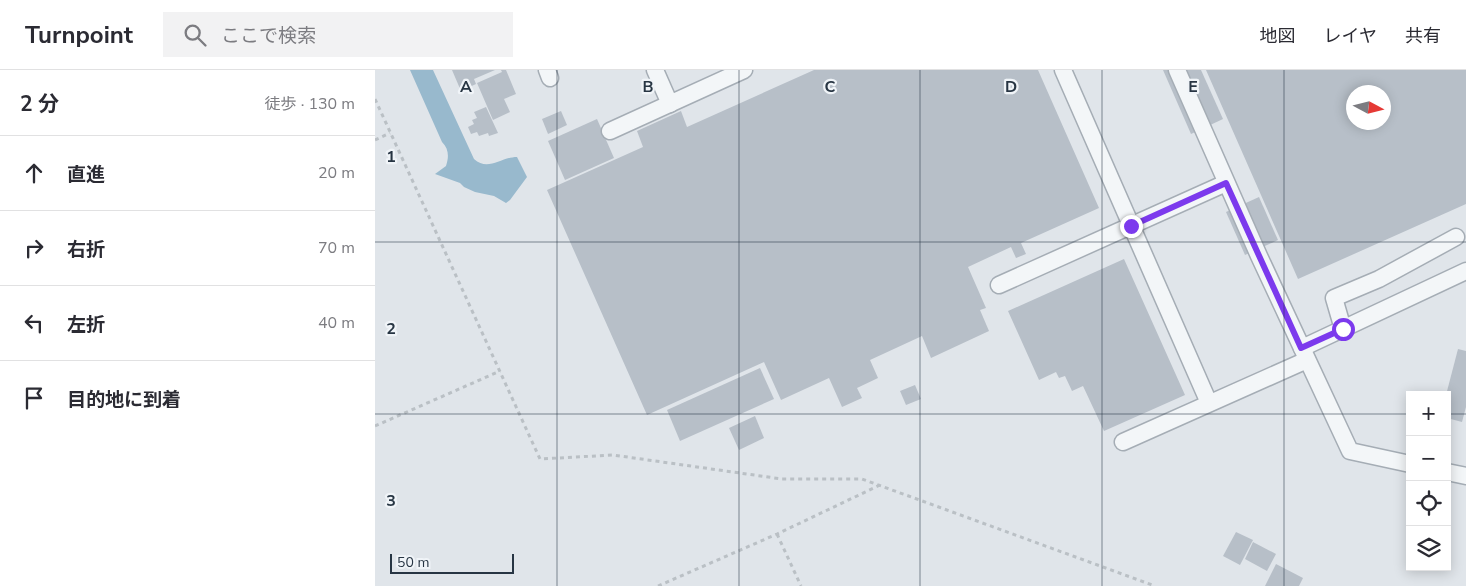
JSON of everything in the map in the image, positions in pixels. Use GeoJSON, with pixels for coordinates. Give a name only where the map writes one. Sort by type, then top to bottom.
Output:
{"type":"FeatureCollection","features":[{"type":"Feature","properties":{"kind":"lane"},"geometry":{"type":"LineString","coordinates":[[655,70],[670,104]]}},
{"type":"Feature","properties":{"kind":"lane"},"geometry":{"type":"LineString","coordinates":[[610,131],[744,70]]}},
{"type":"Feature","properties":{"kind":"lane"},"geometry":{"type":"LineString","coordinates":[[1063,70],[1209,403]]}},
{"type":"Feature","properties":{"kind":"lane"},"geometry":{"type":"LineString","coordinates":[[1177,70],[1226,183],[1350,451],[1406,463]]}},
{"type":"Feature","properties":{"kind":"lane"},"geometry":{"type":"LineString","coordinates":[[999,285],[1226,183]]}},
{"type":"Feature","properties":{"kind":"lane"},"geometry":{"type":"LineString","coordinates":[[1343,329],[1334,298],[1379,278],[1456,237]]}},
{"type":"Feature","properties":{"kind":"lane"},"geometry":{"type":"LineString","coordinates":[[1123,442],[1209,403],[1304,354],[1343,329],[1466,271]]}},
{"type":"Feature","properties":{"kind":"lane"},"geometry":{"type":"LineString","coordinates":[[1451,473],[1466,476]]}},
{"type":"Feature","properties":{"kind":"path"},"geometry":{"type":"LineString","coordinates":[[375,99],[540,459],[613,455],[782,479],[862,479],[1155,586]]}},
{"type":"Feature","properties":{"kind":"path"},"geometry":{"type":"LineString","coordinates":[[375,140],[390,133]]}},
{"type":"Feature","properties":{"kind":"path"},"geometry":{"type":"LineString","coordinates":[[375,426],[500,371]]}},
{"type":"Feature","properties":{"kind":"path"},"geometry":{"type":"LineString","coordinates":[[659,586],[777,534],[880,484]]}},
{"type":"Feature","properties":{"kind":"path"},"geometry":{"type":"LineString","coordinates":[[777,534],[801,586]]}},
{"type":"Feature","properties":{"kind":"water"},"geometry":{"type":"Polygon","coordinates":[[[410,70],[433,70],[474,159],[479,163],[490,164],[517,157],[527,177],[506,203],[494,196],[475,192],[460,183],[435,174],[446,166],[447,150],[410,70]]]}},
{"type":"Feature","properties":{"kind":"building"},"geometry":{"type":"Polygon","coordinates":[[[452,70],[495,70],[474,79],[476,84],[461,91],[452,70]]]}},
{"type":"Feature","properties":{"kind":"building"},"geometry":{"type":"Polygon","coordinates":[[[501,70],[506,70],[516,94],[504,99],[510,112],[493,120],[477,83],[502,72],[501,70]]]}},
{"type":"Feature","properties":{"kind":"building"},"geometry":{"type":"Polygon","coordinates":[[[814,70],[1038,70],[1099,208],[1021,243],[1026,254],[1016,258],[1011,247],[968,267],[986,308],[980,310],[989,331],[931,358],[922,336],[870,360],[878,378],[857,388],[862,398],[842,407],[829,378],[781,400],[764,362],[647,415],[547,190],[643,147],[637,131],[681,111],[687,127],[814,70]]]}},
{"type":"Feature","properties":{"kind":"building"},"geometry":{"type":"Polygon","coordinates":[[[1163,70],[1201,70],[1223,119],[1191,134],[1163,70]]]}},
{"type":"Feature","properties":{"kind":"building"},"geometry":{"type":"Polygon","coordinates":[[[1206,70],[1466,70],[1466,204],[1298,279],[1206,70]]]}},
{"type":"Feature","properties":{"kind":"building"},"geometry":{"type":"Polygon","coordinates":[[[486,107],[498,133],[489,136],[488,133],[479,136],[477,132],[471,134],[468,127],[474,124],[472,120],[477,118],[474,112],[486,107]]]}},
{"type":"Feature","properties":{"kind":"building"},"geometry":{"type":"Polygon","coordinates":[[[561,111],[567,125],[548,134],[542,119],[561,111]]]}},
{"type":"Feature","properties":{"kind":"building"},"geometry":{"type":"Polygon","coordinates":[[[597,119],[614,158],[565,180],[548,141],[597,119]]]}},
{"type":"Feature","properties":{"kind":"building"},"geometry":{"type":"Polygon","coordinates":[[[1259,197],[1278,240],[1245,255],[1226,212],[1259,197]]]}},
{"type":"Feature","properties":{"kind":"building"},"geometry":{"type":"Polygon","coordinates":[[[1124,259],[1185,395],[1104,431],[1083,386],[1072,391],[1065,376],[1059,378],[1056,372],[1039,380],[1008,311],[1124,259]]]}},
{"type":"Feature","properties":{"kind":"building"},"geometry":{"type":"Polygon","coordinates":[[[1458,349],[1466,351],[1466,407],[1462,422],[1451,419],[1451,391],[1447,391],[1458,349]]]}},
{"type":"Feature","properties":{"kind":"building"},"geometry":{"type":"Polygon","coordinates":[[[760,368],[774,399],[680,441],[667,410],[760,368]]]}},
{"type":"Feature","properties":{"kind":"building"},"geometry":{"type":"Polygon","coordinates":[[[915,385],[921,399],[906,405],[900,391],[915,385]]]}},
{"type":"Feature","properties":{"kind":"building"},"geometry":{"type":"Polygon","coordinates":[[[755,416],[764,438],[739,450],[729,428],[755,416]]]}},
{"type":"Feature","properties":{"kind":"building"},"geometry":{"type":"Polygon","coordinates":[[[1236,532],[1253,540],[1240,565],[1223,556],[1236,532]]]}},
{"type":"Feature","properties":{"kind":"building"},"geometry":{"type":"Polygon","coordinates":[[[1253,542],[1276,554],[1267,571],[1245,559],[1253,542]]]}},
{"type":"Feature","properties":{"kind":"building"},"geometry":{"type":"Polygon","coordinates":[[[1276,564],[1303,578],[1299,586],[1265,586],[1276,564]]]}},
{"type":"Feature","properties":{"kind":"route"},"geometry":{"type":"LineString","coordinates":[[1131,226],[1226,183],[1301,348],[1343,329]]}}]}
